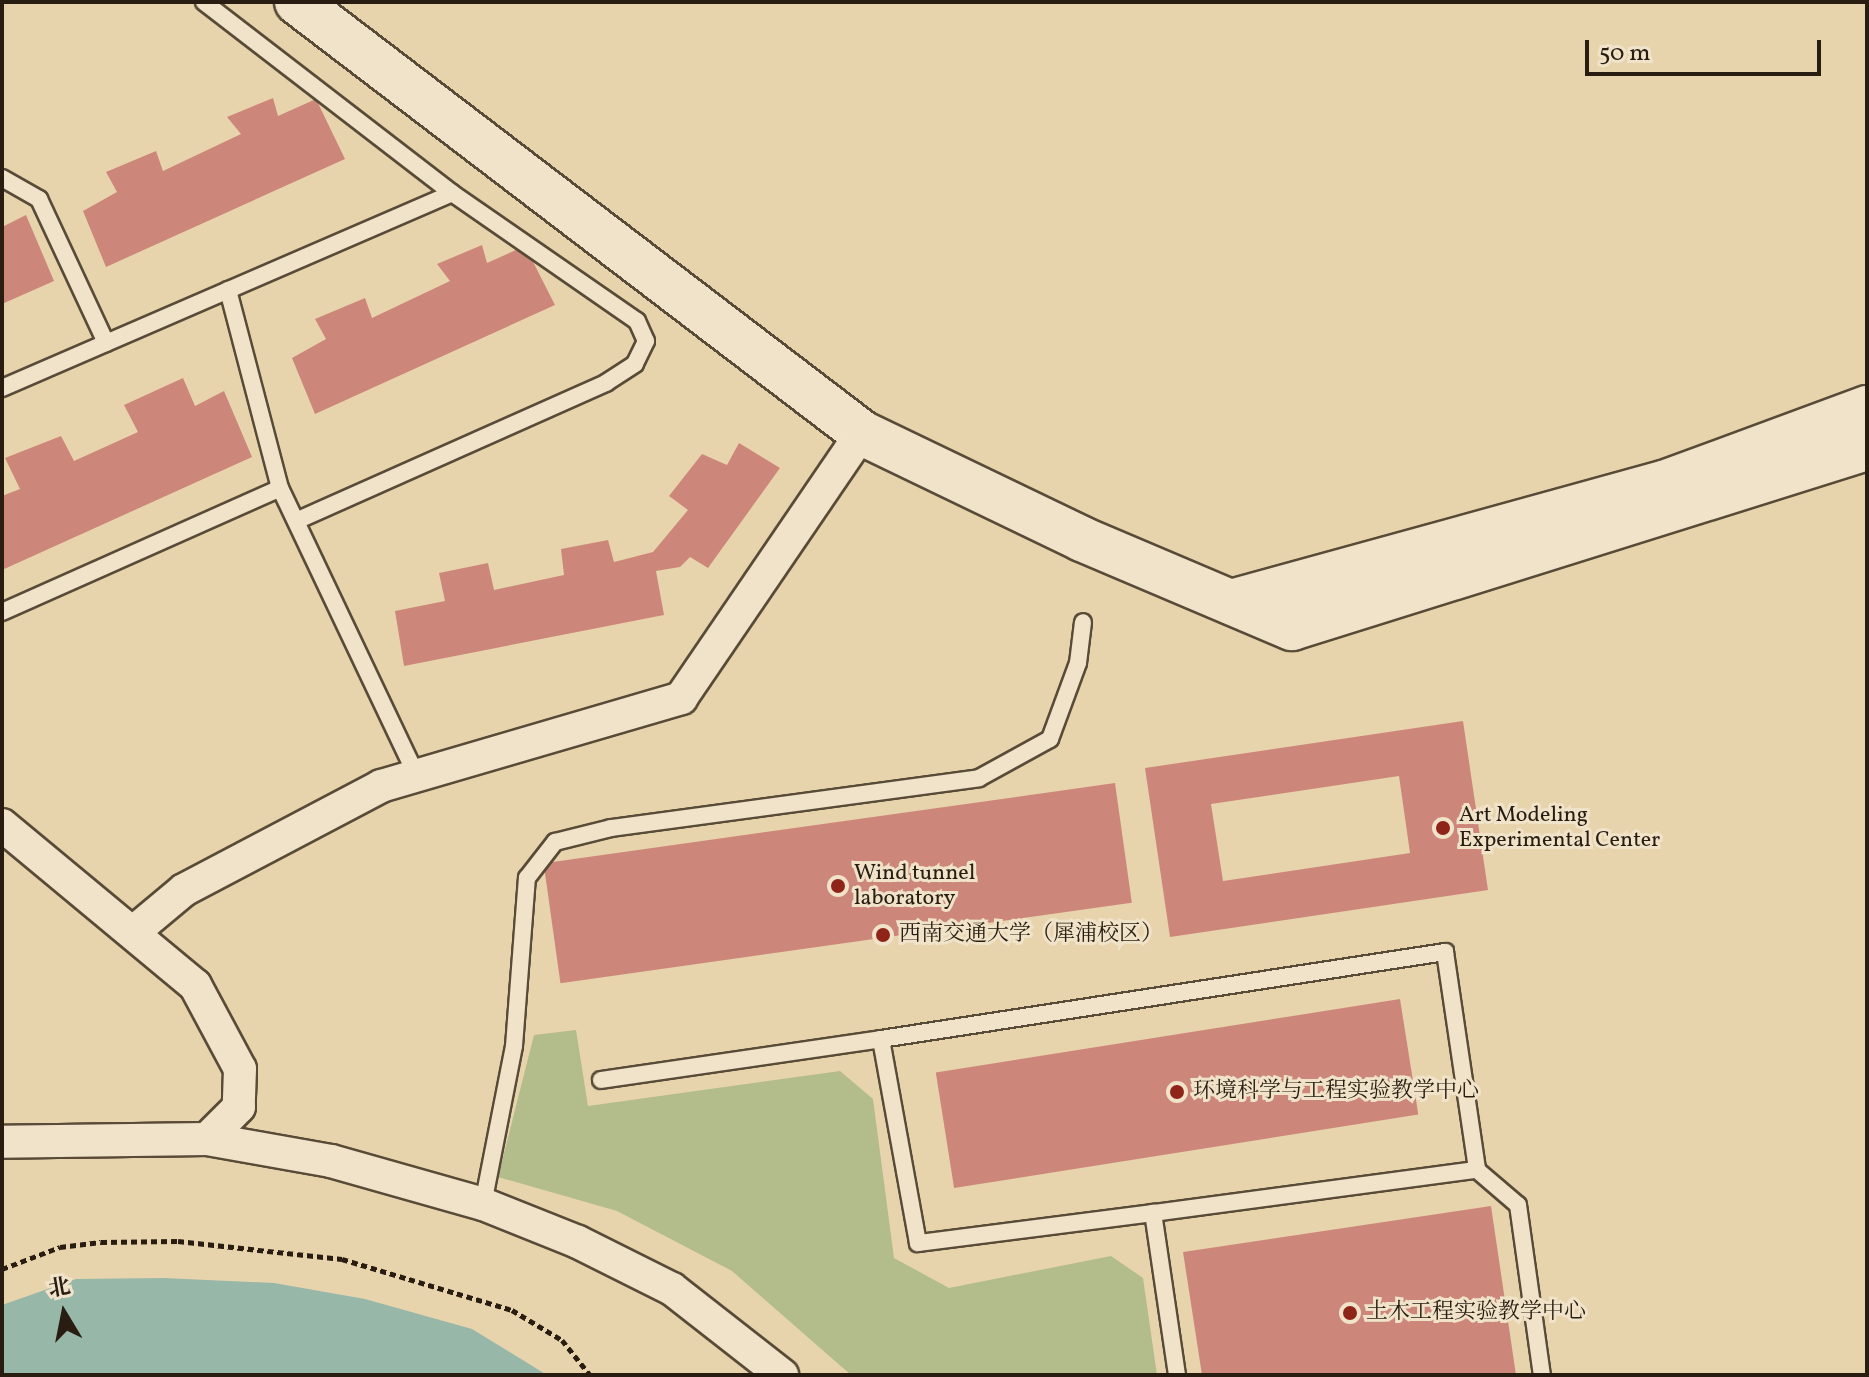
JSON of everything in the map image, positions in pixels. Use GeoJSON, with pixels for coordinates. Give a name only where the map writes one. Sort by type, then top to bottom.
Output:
{"type":"FeatureCollection","features":[{"type":"Feature","properties":{"kind":"street"},"geometry":{"type":"LineString","coordinates":[[297,2],[862,433],[1292,628],[1867,448]]}},
{"type":"Feature","properties":{"kind":"street"},"geometry":{"type":"LineString","coordinates":[[1231,602],[1664,483],[1867,408]]}},
{"type":"Feature","properties":{"kind":"street"},"geometry":{"type":"LineString","coordinates":[[136,930],[184,890],[280,835],[416,775],[681,698],[862,433]]}},
{"type":"Feature","properties":{"kind":"street"},"geometry":{"type":"LineString","coordinates":[[2,825],[136,930],[195,985],[240,1069],[239,1107],[207,1139]]}},
{"type":"Feature","properties":{"kind":"street"},"geometry":{"type":"LineString","coordinates":[[2,1142],[207,1139],[331,1161],[483,1204],[672,1289],[782,1375]]}},
{"type":"Feature","properties":{"kind":"lane"},"geometry":{"type":"LineString","coordinates":[[204,2],[452,193],[637,321],[646,341],[635,364],[296,521]]}},
{"type":"Feature","properties":{"kind":"lane"},"geometry":{"type":"LineString","coordinates":[[2,178],[39,199],[106,343]]}},
{"type":"Feature","properties":{"kind":"lane"},"geometry":{"type":"LineString","coordinates":[[2,388],[452,193]]}},
{"type":"Feature","properties":{"kind":"lane"},"geometry":{"type":"LineString","coordinates":[[228,290],[280,488],[416,775]]}},
{"type":"Feature","properties":{"kind":"lane"},"geometry":{"type":"LineString","coordinates":[[2,612],[280,488]]}},
{"type":"Feature","properties":{"kind":"lane"},"geometry":{"type":"LineString","coordinates":[[483,1204],[514,1046],[527,878],[555,842],[611,828],[979,778],[1050,739],[1078,663],[1083,622]]}},
{"type":"Feature","properties":{"kind":"lane"},"geometry":{"type":"LineString","coordinates":[[601,1080],[1445,952],[1477,1170],[1518,1205],[1542,1375]]}},
{"type":"Feature","properties":{"kind":"lane"},"geometry":{"type":"LineString","coordinates":[[881,1039],[918,1243],[1477,1170]]}},
{"type":"Feature","properties":{"kind":"lane"},"geometry":{"type":"LineString","coordinates":[[1153,1213],[1177,1375]]}},
{"type":"Feature","properties":{"kind":"path"},"geometry":{"type":"LineString","coordinates":[[2,1269],[60,1247],[101,1242],[178,1241],[342,1259],[512,1310],[562,1340],[590,1375]]}},
{"type":"Feature","properties":{"kind":"green space"},"geometry":{"type":"Polygon","coordinates":[[[576,1030],[588,1106],[840,1071],[873,1099],[894,1258],[949,1288],[1111,1256],[1143,1278],[1157,1375],[851,1375],[732,1271],[617,1211],[498,1177],[534,1035],[576,1030]]]}},
{"type":"Feature","properties":{"kind":"shaded area"},"geometry":{"type":"Polygon","coordinates":[[[164,1278],[274,1283],[365,1299],[472,1329],[547,1375],[2,1375],[2,1305],[76,1279],[164,1278]]]}},
{"type":"Feature","properties":{"kind":"building"},"geometry":{"type":"Polygon","coordinates":[[[273,98],[278,116],[316,99],[345,159],[106,267],[83,211],[117,192],[106,172],[156,151],[163,171],[241,134],[227,117],[273,98]]]}},
{"type":"Feature","properties":{"kind":"building"},"geometry":{"type":"Polygon","coordinates":[[[26,215],[54,281],[2,304],[2,227],[26,215]]]}},
{"type":"Feature","properties":{"kind":"building"},"geometry":{"type":"Polygon","coordinates":[[[482,245],[487,263],[525,246],[555,305],[315,414],[292,358],[326,339],[315,319],[365,298],[372,318],[450,281],[437,264],[482,245]]]}},
{"type":"Feature","properties":{"kind":"building"},"geometry":{"type":"Polygon","coordinates":[[[183,378],[195,406],[224,391],[252,457],[2,570],[2,496],[20,489],[5,458],[61,436],[74,461],[138,432],[124,405],[183,378]]]}},
{"type":"Feature","properties":{"kind":"building"},"geometry":{"type":"Polygon","coordinates":[[[739,443],[780,468],[708,568],[690,557],[680,567],[656,571],[664,615],[404,666],[395,611],[445,601],[439,573],[488,563],[494,590],[564,575],[561,549],[608,540],[614,562],[653,552],[688,510],[669,496],[702,454],[727,465],[739,443]]]}},
{"type":"Feature","properties":{"kind":"building","name":"Art Modeling Experimental Center"},"geometry":{"type":"Polygon","coordinates":[[[1463,721],[1488,890],[1170,937],[1145,768],[1463,721]],[[1399,776],[1211,804],[1223,881],[1410,853],[1399,776]]]}},
{"type":"Feature","properties":{"kind":"building","name":"Wind tunnel laboratory"},"geometry":{"type":"Polygon","coordinates":[[[1115,783],[1132,903],[560,983],[544,863],[1115,783]]]}},
{"type":"Feature","properties":{"kind":"building","name":"环境科学与工程实验教学中心"},"geometry":{"type":"Polygon","coordinates":[[[1400,999],[1418,1115],[954,1188],[936,1073],[1400,999]]]}},
{"type":"Feature","properties":{"kind":"building","name":"土木工程实验教学中心"},"geometry":{"type":"Polygon","coordinates":[[[1491,1206],[1516,1375],[1202,1375],[1183,1252],[1491,1206]]]}},
{"type":"Feature","properties":{"kind":"place","name":"Art Modeling Experimental Center"},"geometry":{"type":"Point","coordinates":[1443,828]}},
{"type":"Feature","properties":{"kind":"place","name":"Wind tunnel laboratory"},"geometry":{"type":"Point","coordinates":[838,886]}},
{"type":"Feature","properties":{"kind":"place","name":"西南交通大学（犀浦校区）"},"geometry":{"type":"Point","coordinates":[883,935]}},
{"type":"Feature","properties":{"kind":"place","name":"环境科学与工程实验教学中心"},"geometry":{"type":"Point","coordinates":[1177,1092]}},
{"type":"Feature","properties":{"kind":"place","name":"土木工程实验教学中心"},"geometry":{"type":"Point","coordinates":[1350,1313]}}]}
